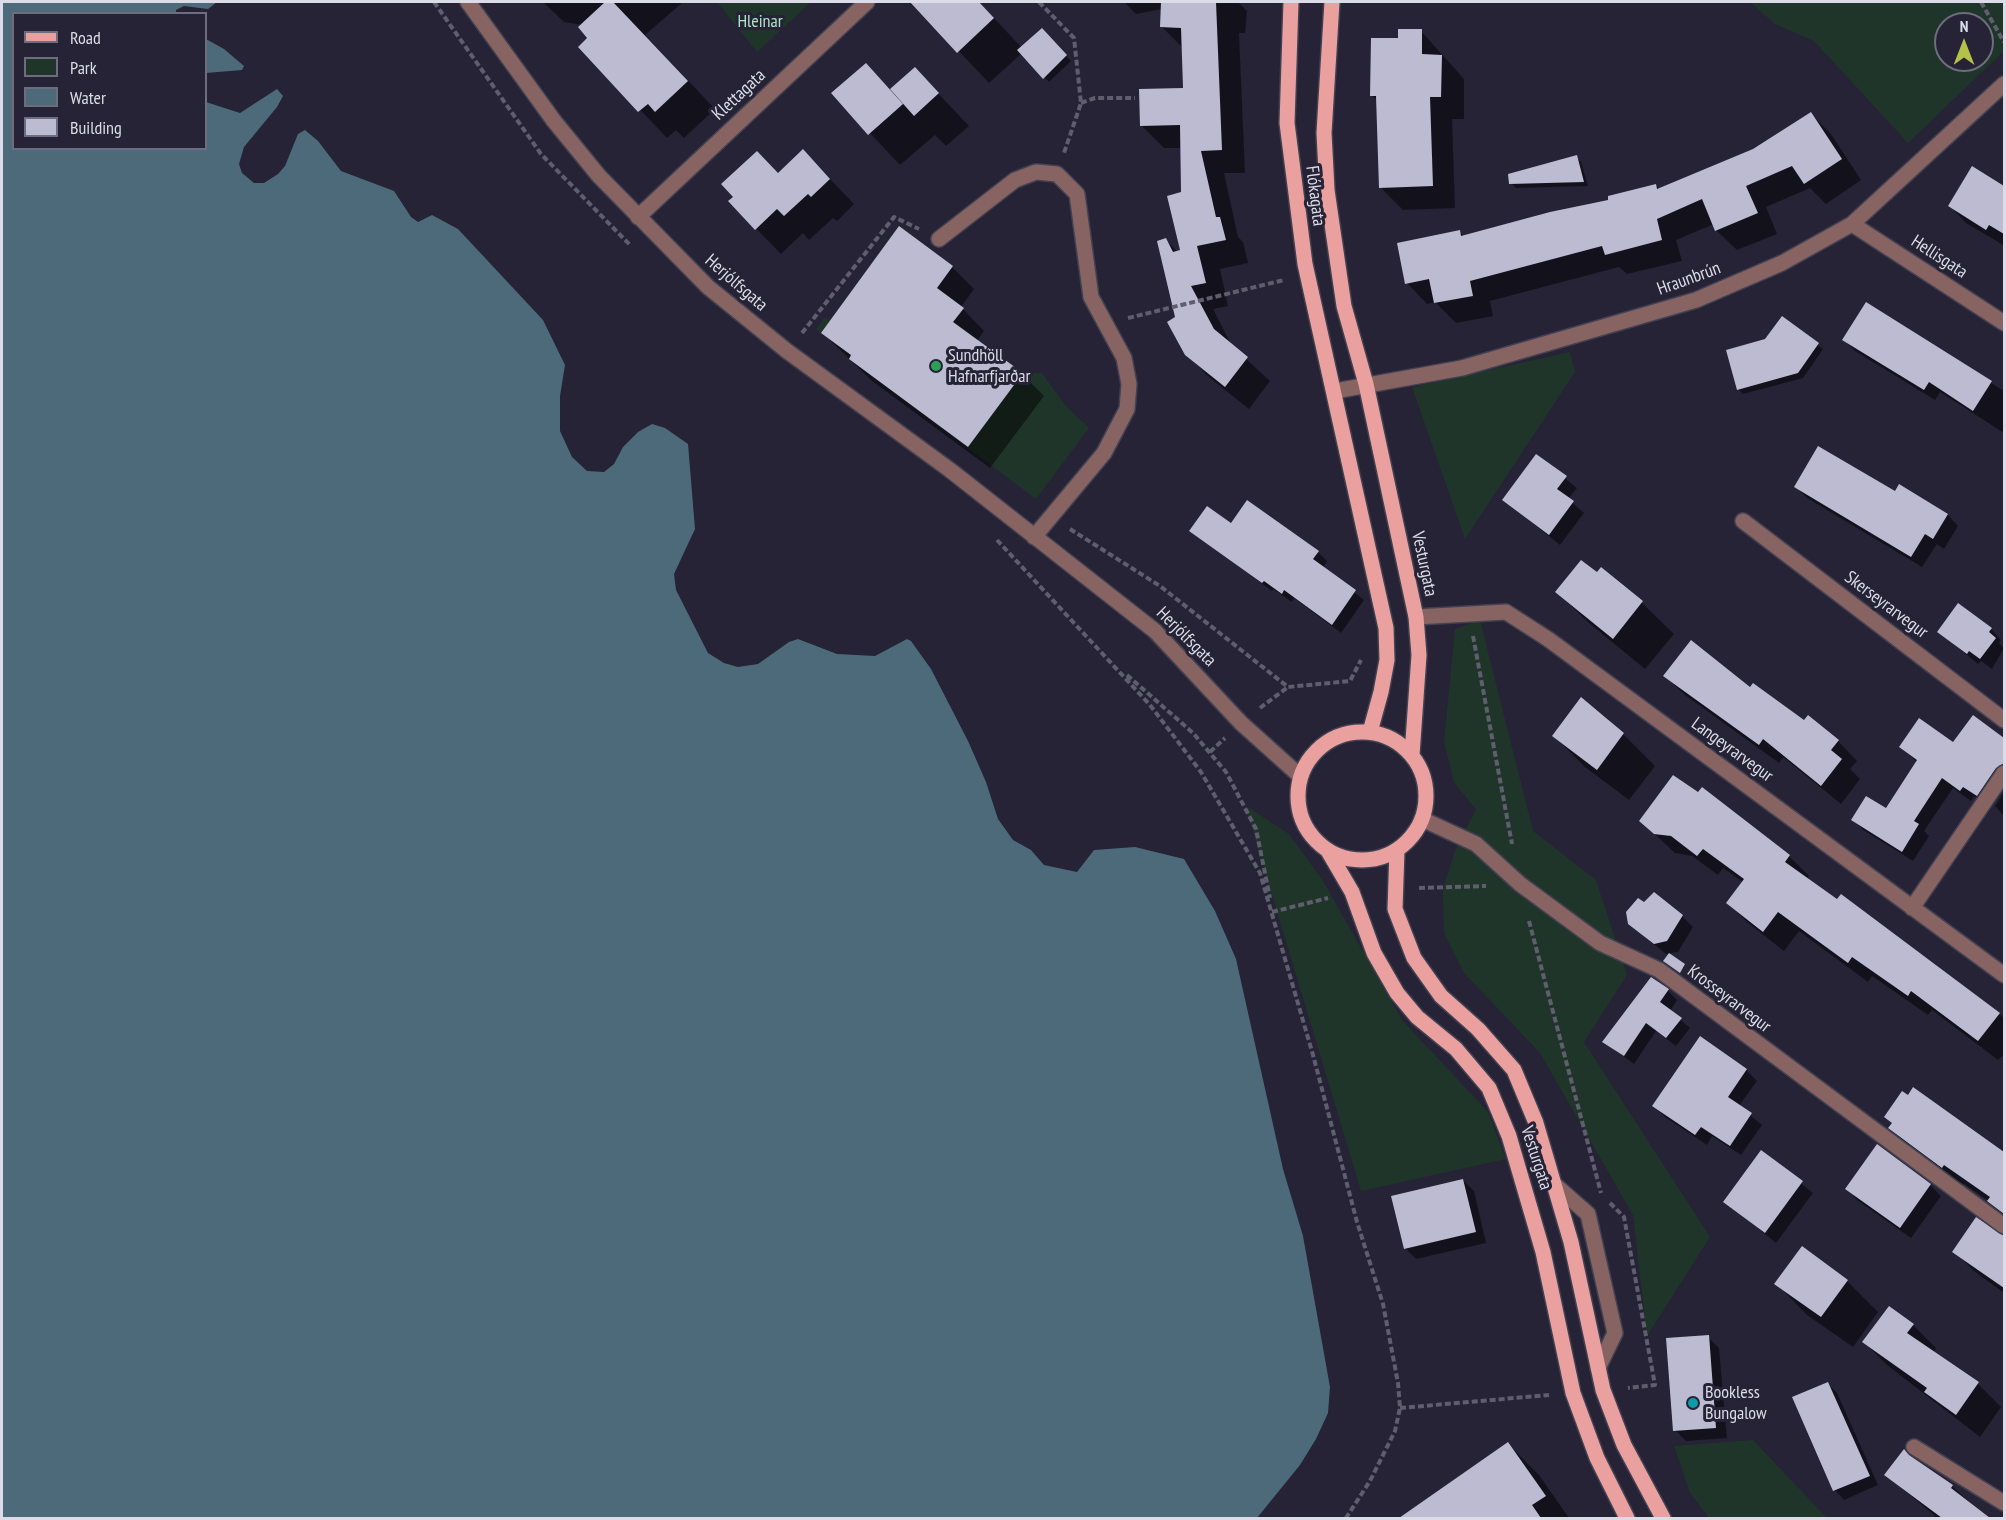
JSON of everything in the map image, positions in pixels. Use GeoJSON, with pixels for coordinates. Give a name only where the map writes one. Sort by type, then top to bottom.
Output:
{"type":"FeatureCollection","features":[{"type":"Feature","properties":{"kind":"main road","name":"Flókagata"},"geometry":{"type":"LineString","coordinates":[[1291,2],[1287,123],[1294,187],[1305,264],[1335,391]]}},
{"type":"Feature","properties":{"kind":"main road","name":"Flókagata"},"geometry":{"type":"LineString","coordinates":[[1332,2],[1324,133],[1327,190],[1344,306],[1366,384]]}},
{"type":"Feature","properties":{"kind":"main road","name":"Vesturgata"},"geometry":{"type":"LineString","coordinates":[[1366,384],[1416,617],[1419,655],[1412,755]]}},
{"type":"Feature","properties":{"kind":"main road"},"geometry":{"type":"LineString","coordinates":[[1335,391],[1386,628],[1387,660],[1370,732]]}},
{"type":"Feature","properties":{"kind":"main road"},"geometry":{"type":"LineString","coordinates":[[1370,732],[1386,736],[1412,755],[1421,770],[1426,786],[1426,803],[1422,819],[1412,836],[1397,850],[1363,861],[1345,858],[1328,851],[1312,837],[1301,819],[1297,798],[1300,777],[1310,757],[1326,741],[1347,733],[1370,732]]}},
{"type":"Feature","properties":{"kind":"main road","name":"Vesturgata"},"geometry":{"type":"LineString","coordinates":[[1397,850],[1395,909],[1405,940],[1430,982],[1478,1029],[1514,1070],[1536,1123],[1555,1185],[1603,1390],[1624,1445],[1663,1518]]}},
{"type":"Feature","properties":{"kind":"main road","name":"Vesturgata"},"geometry":{"type":"LineString","coordinates":[[1328,851],[1352,892],[1374,953],[1396,993],[1417,1017],[1456,1049],[1489,1088],[1509,1136],[1543,1252],[1573,1393],[1597,1458],[1627,1518]]}},
{"type":"Feature","properties":{"kind":"street","name":"Herjólfsgata"},"geometry":{"type":"LineString","coordinates":[[468,2],[554,121],[599,176],[708,287],[787,351],[870,409],[1155,631],[1241,723],[1300,777]]}},
{"type":"Feature","properties":{"kind":"street","name":"Klettagata"},"geometry":{"type":"LineString","coordinates":[[638,217],[867,2]]}},
{"type":"Feature","properties":{"kind":"street","name":"Hraunbrún"},"geometry":{"type":"LineString","coordinates":[[1335,391],[1462,369],[1696,300],[1782,263],[1852,224],[2003,88]]}},
{"type":"Feature","properties":{"kind":"street"},"geometry":{"type":"LineString","coordinates":[[939,239],[1015,180],[1036,172],[1056,174],[1077,194],[1090,297],[1124,358],[1129,384],[1127,409],[1104,453],[1034,537]]}},
{"type":"Feature","properties":{"kind":"street","name":"Hellisgata"},"geometry":{"type":"LineString","coordinates":[[1852,224],[2004,323]]}},
{"type":"Feature","properties":{"kind":"street","name":"Skerseyrarvegur"},"geometry":{"type":"LineString","coordinates":[[1743,521],[2004,720]]}},
{"type":"Feature","properties":{"kind":"street","name":"Langeyrarvegur"},"geometry":{"type":"LineString","coordinates":[[1416,617],[1506,612],[1548,639],[2004,975]]}},
{"type":"Feature","properties":{"kind":"street"},"geometry":{"type":"LineString","coordinates":[[1912,908],[2004,772]]}},
{"type":"Feature","properties":{"kind":"street","name":"Krosseyrarvegur"},"geometry":{"type":"LineString","coordinates":[[1422,819],[1476,843],[1520,885],[1600,943],[1659,970],[2004,1226]]}},
{"type":"Feature","properties":{"kind":"street"},"geometry":{"type":"LineString","coordinates":[[1555,1185],[1587,1214],[1616,1334],[1598,1368]]}},
{"type":"Feature","properties":{"kind":"street"},"geometry":{"type":"LineString","coordinates":[[1914,1447],[2004,1503]]}},
{"type":"Feature","properties":{"kind":"path"},"geometry":{"type":"LineString","coordinates":[[434,2],[541,154],[635,250]]}},
{"type":"Feature","properties":{"kind":"path"},"geometry":{"type":"LineString","coordinates":[[1039,2],[1074,38],[1081,103],[1056,174]]}},
{"type":"Feature","properties":{"kind":"path"},"geometry":{"type":"LineString","coordinates":[[1982,2],[2004,42]]}},
{"type":"Feature","properties":{"kind":"path"},"geometry":{"type":"LineString","coordinates":[[1081,103],[1095,98],[1135,98]]}},
{"type":"Feature","properties":{"kind":"path"},"geometry":{"type":"LineString","coordinates":[[787,351],[894,217],[939,239]]}},
{"type":"Feature","properties":{"kind":"path"},"geometry":{"type":"LineString","coordinates":[[1104,323],[1295,278]]}},
{"type":"Feature","properties":{"kind":"path"},"geometry":{"type":"LineString","coordinates":[[803,331],[812,338]]}},
{"type":"Feature","properties":{"kind":"path"},"geometry":{"type":"LineString","coordinates":[[1051,516],[1160,585],[1288,687],[1350,681],[1365,651]]}},
{"type":"Feature","properties":{"kind":"path"},"geometry":{"type":"LineString","coordinates":[[995,539],[1150,705],[1201,772],[1260,873],[1357,1222],[1383,1304],[1398,1383],[1400,1408],[1395,1431],[1370,1481],[1346,1518]]}},
{"type":"Feature","properties":{"kind":"path"},"geometry":{"type":"LineString","coordinates":[[1114,665],[1192,733],[1226,772],[1256,829],[1272,912]]}},
{"type":"Feature","properties":{"kind":"green space","name":"Hleinar"},"geometry":{"type":"Polygon","coordinates":[[[717,2],[811,2],[757,52],[717,2]]]}},
{"type":"Feature","properties":{"kind":"green space"},"geometry":{"type":"Polygon","coordinates":[[[1750,2],[2004,2],[2004,51],[1994,61],[1994,12],[1934,12],[1934,72],[1982,72],[1908,143],[1814,41],[1775,24],[1750,2]]]}},
{"type":"Feature","properties":{"kind":"green space","name":"Sundhöll Hafnarfjarðar"},"geometry":{"type":"Polygon","coordinates":[[[899,226],[953,266],[937,288],[964,308],[954,322],[1023,373],[1042,373],[1065,405],[1089,428],[1036,499],[849,359],[851,355],[816,329],[825,317],[830,320],[899,226]]]}},
{"type":"Feature","properties":{"kind":"green space"},"geometry":{"type":"Polygon","coordinates":[[[1570,352],[1575,372],[1465,539],[1412,387],[1570,352]]]}},
{"type":"Feature","properties":{"kind":"green space"},"geometry":{"type":"Polygon","coordinates":[[[1480,620],[1533,831],[1596,880],[1627,975],[1584,1042],[1710,1237],[1647,1336],[1633,1215],[1540,1053],[1464,973],[1444,933],[1443,888],[1457,845],[1476,810],[1454,782],[1444,742],[1455,629],[1480,620]]]}},
{"type":"Feature","properties":{"kind":"green space"},"geometry":{"type":"Polygon","coordinates":[[[1245,805],[1289,834],[1323,881],[1402,1020],[1488,1112],[1506,1159],[1361,1191],[1245,805]]]}},
{"type":"Feature","properties":{"kind":"green space"},"geometry":{"type":"Polygon","coordinates":[[[1753,1440],[1827,1518],[1709,1518],[1690,1493],[1674,1446],[1753,1440]]]}},
{"type":"Feature","properties":{"kind":"water"},"geometry":{"type":"Polygon","coordinates":[[[2,2],[217,2],[208,9],[184,6],[176,12],[12,12],[12,150],[207,150],[207,102],[240,113],[277,89],[283,96],[277,107],[244,147],[239,164],[242,173],[254,183],[264,183],[278,174],[285,166],[298,134],[305,130],[318,141],[341,171],[394,191],[411,217],[418,222],[432,215],[458,229],[543,320],[565,365],[560,396],[560,431],[572,457],[587,471],[604,472],[614,464],[623,447],[638,432],[652,424],[665,428],[688,444],[695,529],[674,574],[676,590],[708,653],[724,663],[738,667],[758,664],[789,642],[798,639],[837,654],[875,656],[907,639],[911,641],[931,669],[968,741],[986,782],[998,819],[1013,840],[1031,850],[1044,865],[1077,872],[1094,850],[1135,847],[1184,859],[1215,911],[1236,959],[1283,1169],[1303,1236],[1330,1387],[1328,1413],[1300,1465],[1257,1518],[2,1518],[2,2]]]}},
{"type":"Feature","properties":{"kind":"water"},"geometry":{"type":"Polygon","coordinates":[[[207,40],[224,49],[244,66],[242,70],[207,73],[207,40]]]}},
{"type":"Feature","properties":{"kind":"building"},"geometry":{"type":"Polygon","coordinates":[[[605,2],[613,2],[688,81],[655,112],[648,104],[638,112],[578,47],[587,38],[578,27],[605,2]]]}},
{"type":"Feature","properties":{"kind":"building"},"geometry":{"type":"Polygon","coordinates":[[[910,2],[979,2],[994,18],[957,53],[910,2]]]}},
{"type":"Feature","properties":{"kind":"building"},"geometry":{"type":"Polygon","coordinates":[[[1161,2],[1216,2],[1222,150],[1201,151],[1216,217],[1220,217],[1226,240],[1197,246],[1206,283],[1191,286],[1214,329],[1248,357],[1225,387],[1185,355],[1167,322],[1175,317],[1157,241],[1166,238],[1173,252],[1180,250],[1167,196],[1181,192],[1180,125],[1140,126],[1139,89],[1183,88],[1181,28],[1160,27],[1161,2]]]}},
{"type":"Feature","properties":{"kind":"building"},"geometry":{"type":"Polygon","coordinates":[[[1042,28],[1067,55],[1043,79],[1017,50],[1042,28]]]}},
{"type":"Feature","properties":{"kind":"building"},"geometry":{"type":"Polygon","coordinates":[[[1398,29],[1422,29],[1422,54],[1442,55],[1441,97],[1430,97],[1433,186],[1379,188],[1376,96],[1370,96],[1371,38],[1398,38],[1398,29]]]}},
{"type":"Feature","properties":{"kind":"building"},"geometry":{"type":"Polygon","coordinates":[[[866,63],[903,104],[868,135],[831,93],[866,63]]]}},
{"type":"Feature","properties":{"kind":"building"},"geometry":{"type":"Polygon","coordinates":[[[915,67],[939,93],[914,116],[890,89],[915,67]]]}},
{"type":"Feature","properties":{"kind":"building"},"geometry":{"type":"Polygon","coordinates":[[[1811,112],[1842,159],[1804,184],[1792,166],[1746,186],[1758,213],[1715,231],[1702,199],[1657,219],[1662,240],[1605,255],[1602,246],[1470,281],[1473,296],[1434,303],[1429,279],[1405,284],[1397,243],[1460,230],[1461,236],[1550,212],[1608,200],[1608,196],[1656,184],[1657,189],[1753,149],[1811,112]]]}},
{"type":"Feature","properties":{"kind":"building"},"geometry":{"type":"Polygon","coordinates":[[[803,149],[830,179],[811,197],[808,194],[784,216],[777,209],[755,230],[728,201],[733,197],[721,184],[757,151],[778,173],[803,149]]]}},
{"type":"Feature","properties":{"kind":"building"},"geometry":{"type":"Polygon","coordinates":[[[1577,155],[1584,182],[1509,184],[1508,174],[1577,155]]]}},
{"type":"Feature","properties":{"kind":"building"},"geometry":{"type":"Polygon","coordinates":[[[1972,166],[2004,186],[2004,234],[1989,225],[1986,230],[1948,206],[1972,166]]]}},
{"type":"Feature","properties":{"kind":"building","name":"Sundhöll Hafnarfjarðar"},"geometry":{"type":"Polygon","coordinates":[[[899,226],[953,266],[937,288],[964,308],[953,322],[1023,373],[968,447],[849,359],[851,355],[821,333],[899,226]]]}},
{"type":"Feature","properties":{"kind":"building"},"geometry":{"type":"Polygon","coordinates":[[[1866,302],[1992,381],[1973,411],[1929,382],[1924,390],[1842,340],[1866,302]]]}},
{"type":"Feature","properties":{"kind":"building"},"geometry":{"type":"Polygon","coordinates":[[[1782,316],[1819,343],[1798,373],[1737,390],[1726,350],[1765,339],[1782,316]]]}},
{"type":"Feature","properties":{"kind":"building"},"geometry":{"type":"Polygon","coordinates":[[[1818,446],[1895,491],[1899,484],[1948,514],[1933,539],[1925,534],[1911,557],[1794,487],[1818,446]]]}},
{"type":"Feature","properties":{"kind":"building"},"geometry":{"type":"Polygon","coordinates":[[[1536,454],[1567,476],[1557,489],[1574,501],[1549,535],[1502,500],[1536,454]]]}},
{"type":"Feature","properties":{"kind":"building"},"geometry":{"type":"Polygon","coordinates":[[[1247,500],[1319,551],[1313,559],[1356,590],[1332,625],[1284,590],[1282,594],[1264,581],[1262,583],[1189,531],[1207,506],[1231,523],[1247,500]]]}},
{"type":"Feature","properties":{"kind":"building"},"geometry":{"type":"Polygon","coordinates":[[[1581,560],[1597,572],[1601,567],[1643,601],[1613,639],[1555,592],[1581,560]]]}},
{"type":"Feature","properties":{"kind":"building"},"geometry":{"type":"Polygon","coordinates":[[[1958,603],[1992,628],[1989,632],[1996,638],[1980,659],[1969,651],[1967,654],[1937,632],[1958,603]]]}},
{"type":"Feature","properties":{"kind":"building"},"geometry":{"type":"Polygon","coordinates":[[[1691,640],[1750,687],[1753,683],[1804,720],[1808,715],[1839,740],[1831,750],[1842,759],[1821,786],[1763,739],[1759,745],[1663,676],[1691,640]]]}},
{"type":"Feature","properties":{"kind":"building"},"geometry":{"type":"Polygon","coordinates":[[[1581,697],[1624,733],[1597,770],[1552,736],[1581,697]]]}},
{"type":"Feature","properties":{"kind":"building"},"geometry":{"type":"Polygon","coordinates":[[[1973,715],[2004,738],[2004,763],[1996,768],[1977,796],[1963,787],[1960,791],[1942,778],[1914,821],[1919,824],[1902,852],[1851,820],[1866,796],[1886,808],[1917,760],[1899,747],[1919,718],[1953,742],[1973,715]]]}},
{"type":"Feature","properties":{"kind":"building"},"geometry":{"type":"Polygon","coordinates":[[[1673,775],[1698,792],[1702,787],[1790,855],[1785,862],[1837,899],[1841,894],[2000,1013],[1978,1041],[1911,991],[1908,996],[1852,957],[1848,963],[1778,912],[1763,932],[1726,903],[1744,879],[1703,849],[1697,856],[1671,836],[1654,834],[1639,821],[1673,775]]]}},
{"type":"Feature","properties":{"kind":"building"},"geometry":{"type":"Polygon","coordinates":[[[1654,892],[1683,915],[1667,941],[1654,944],[1628,924],[1626,912],[1638,898],[1644,902],[1654,892]]]}},
{"type":"Feature","properties":{"kind":"building"},"geometry":{"type":"Polygon","coordinates":[[[1669,953],[1685,964],[1680,973],[1663,961],[1669,953]]]}},
{"type":"Feature","properties":{"kind":"building"},"geometry":{"type":"Polygon","coordinates":[[[1651,977],[1669,989],[1660,1002],[1682,1018],[1666,1038],[1646,1023],[1624,1056],[1602,1042],[1651,977]]]}},
{"type":"Feature","properties":{"kind":"building"},"geometry":{"type":"Polygon","coordinates":[[[1700,1036],[1747,1069],[1728,1097],[1752,1113],[1730,1146],[1701,1127],[1695,1135],[1652,1106],[1700,1036]]]}},
{"type":"Feature","properties":{"kind":"building"},"geometry":{"type":"Polygon","coordinates":[[[1913,1087],[2004,1152],[2004,1214],[1987,1201],[1990,1197],[1944,1165],[1942,1168],[1888,1128],[1892,1123],[1884,1117],[1902,1091],[1908,1095],[1913,1087]]]}},
{"type":"Feature","properties":{"kind":"building"},"geometry":{"type":"Polygon","coordinates":[[[1877,1144],[1931,1184],[1900,1228],[1845,1189],[1877,1144]]]}},
{"type":"Feature","properties":{"kind":"building"},"geometry":{"type":"Polygon","coordinates":[[[1761,1150],[1803,1181],[1765,1233],[1723,1202],[1761,1150]]]}},
{"type":"Feature","properties":{"kind":"building"},"geometry":{"type":"Polygon","coordinates":[[[1463,1179],[1476,1232],[1404,1249],[1391,1196],[1463,1179]]]}},
{"type":"Feature","properties":{"kind":"building"},"geometry":{"type":"Polygon","coordinates":[[[1976,1217],[2004,1236],[2004,1288],[1952,1252],[1976,1217]]]}},
{"type":"Feature","properties":{"kind":"building"},"geometry":{"type":"Polygon","coordinates":[[[1802,1246],[1848,1280],[1821,1317],[1774,1284],[1802,1246]]]}},
{"type":"Feature","properties":{"kind":"building"},"geometry":{"type":"Polygon","coordinates":[[[1889,1306],[1914,1324],[1907,1333],[1979,1382],[1956,1415],[1924,1392],[1927,1388],[1862,1342],[1889,1306]]]}},
{"type":"Feature","properties":{"kind":"building","name":"Bookless Bungalow"},"geometry":{"type":"Polygon","coordinates":[[[1709,1335],[1716,1428],[1673,1431],[1666,1338],[1709,1335]]]}},
{"type":"Feature","properties":{"kind":"building"},"geometry":{"type":"Polygon","coordinates":[[[1828,1382],[1870,1476],[1833,1491],[1792,1397],[1828,1382]]]}},
{"type":"Feature","properties":{"kind":"building"},"geometry":{"type":"Polygon","coordinates":[[[1508,1442],[1546,1496],[1532,1505],[1541,1518],[1399,1518],[1508,1442]]]}},
{"type":"Feature","properties":{"kind":"building"},"geometry":{"type":"Polygon","coordinates":[[[1904,1449],[1909,1455],[1953,1485],[1951,1488],[1990,1518],[1942,1518],[1884,1475],[1904,1449]]]}},
{"type":"Feature","properties":{"kind":"place","name":"Sundhöll Hafnarfjarðar"},"geometry":{"type":"Point","coordinates":[936,366]}},
{"type":"Feature","properties":{"kind":"place","name":"Bookless Bungalow"},"geometry":{"type":"Point","coordinates":[1693,1403]}}]}
